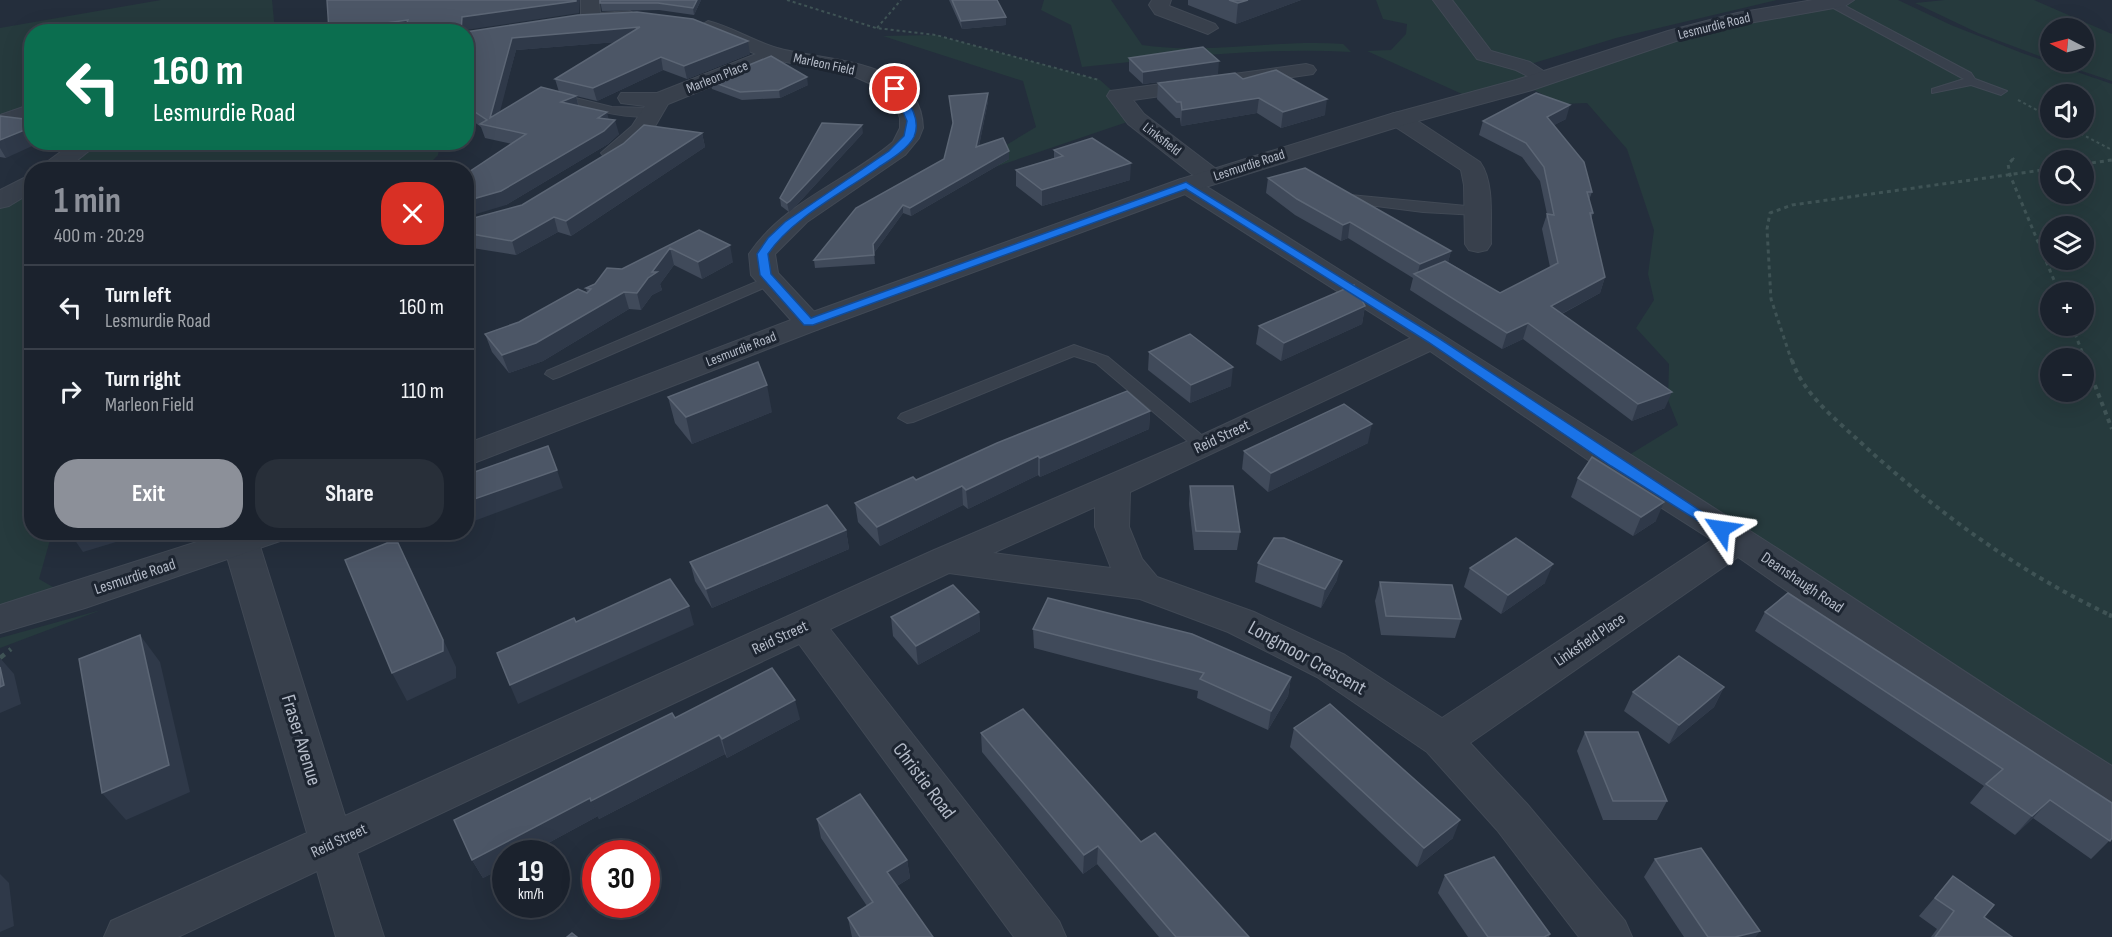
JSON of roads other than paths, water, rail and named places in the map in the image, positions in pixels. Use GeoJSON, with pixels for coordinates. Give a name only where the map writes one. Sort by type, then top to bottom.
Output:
{"type":"FeatureCollection","features":[{"type":"Feature","properties":{"kind":"street"},"geometry":{"type":"LineString","coordinates":[[1162,0],[1158,5],[1162,10],[1208,28]]}},
{"type":"Feature","properties":{"kind":"street"},"geometry":{"type":"LineString","coordinates":[[1442,0],[1484,55],[1523,66],[1543,78]]}},
{"type":"Feature","properties":{"kind":"street","name":"Lesmurdie Road"},"geometry":{"type":"LineString","coordinates":[[474,453],[808,323],[1199,181],[1543,78],[1675,35],[1737,19],[1837,1]]}},
{"type":"Feature","properties":{"kind":"street"},"geometry":{"type":"LineString","coordinates":[[583,14],[647,17]]}},
{"type":"Feature","properties":{"kind":"street","name":"Marleon Field"},"geometry":{"type":"LineString","coordinates":[[687,22],[727,33],[774,54],[872,75],[895,89],[906,105],[912,121],[909,137],[893,153],[789,224],[772,240],[762,254],[765,275],[808,323]]}},
{"type":"Feature","properties":{"kind":"street","name":"Marleon Place"},"geometry":{"type":"LineString","coordinates":[[591,166],[634,137],[656,106],[774,54]]}},
{"type":"Feature","properties":{"kind":"street","name":"Linksfield"},"geometry":{"type":"LineString","coordinates":[[1199,181],[1136,119],[1118,96],[1306,70]]}},
{"type":"Feature","properties":{"kind":"street","name":"Marleon Place"},"geometry":{"type":"LineString","coordinates":[[629,98],[656,106]]}},
{"type":"Feature","properties":{"kind":"street"},"geometry":{"type":"LineString","coordinates":[[0,123],[24,113]]}},
{"type":"Feature","properties":{"kind":"street"},"geometry":{"type":"LineString","coordinates":[[1400,119],[1472,167],[1478,244]]}},
{"type":"Feature","properties":{"kind":"street"},"geometry":{"type":"LineString","coordinates":[[60,162],[78,150]]}},
{"type":"Feature","properties":{"kind":"street","name":"Deanshaugh Road"},"geometry":{"type":"LineString","coordinates":[[1199,181],[1607,458],[1738,540],[1985,708],[2112,788]]}},
{"type":"Feature","properties":{"kind":"street"},"geometry":{"type":"LineString","coordinates":[[0,201],[24,185]]}},
{"type":"Feature","properties":{"kind":"street","name":"Reid Street"},"geometry":{"type":"LineString","coordinates":[[128,937],[945,560],[1113,484],[1204,446],[1432,339]]}},
{"type":"Feature","properties":{"kind":"street"},"geometry":{"type":"LineString","coordinates":[[1113,484],[1112,527],[1126,564],[1144,586]]}},
{"type":"Feature","properties":{"kind":"street","name":"Lesmurdie Road"},"geometry":{"type":"LineString","coordinates":[[0,619],[248,540]]}},
{"type":"Feature","properties":{"kind":"street","name":"Fraser Avenue"},"geometry":{"type":"LineString","coordinates":[[255,540],[333,844],[360,937]]}},
{"type":"Feature","properties":{"kind":"street","name":"Linksfield Place"},"geometry":{"type":"LineString","coordinates":[[1442,740],[1738,540]]}},
{"type":"Feature","properties":{"kind":"street","name":"Longmoor Crescent"},"geometry":{"type":"LineString","coordinates":[[945,560],[1144,586],[1241,622],[1330,666],[1442,740],[1512,817],[1608,937]]}},
{"type":"Feature","properties":{"kind":"street","name":"Christie Road"},"geometry":{"type":"LineString","coordinates":[[806,626],[1042,937]]}},
{"type":"Feature","properties":{"kind":"lane"},"geometry":{"type":"LineString","coordinates":[[1837,1],[1967,75],[1971,81]]}},
{"type":"Feature","properties":{"kind":"lane"},"geometry":{"type":"LineString","coordinates":[[1936,91],[1971,81],[2001,91]]}},
{"type":"Feature","properties":{"kind":"lane"},"geometry":{"type":"LineString","coordinates":[[541,94],[612,111],[656,106]]}},
{"type":"Feature","properties":{"kind":"lane"},"geometry":{"type":"LineString","coordinates":[[1350,199],[1477,212]]}},
{"type":"Feature","properties":{"kind":"lane"},"geometry":{"type":"LineString","coordinates":[[553,374],[770,280]]}},
{"type":"Feature","properties":{"kind":"lane"},"geometry":{"type":"LineString","coordinates":[[907,418],[1074,351],[1102,360],[1204,446]]}}]}
